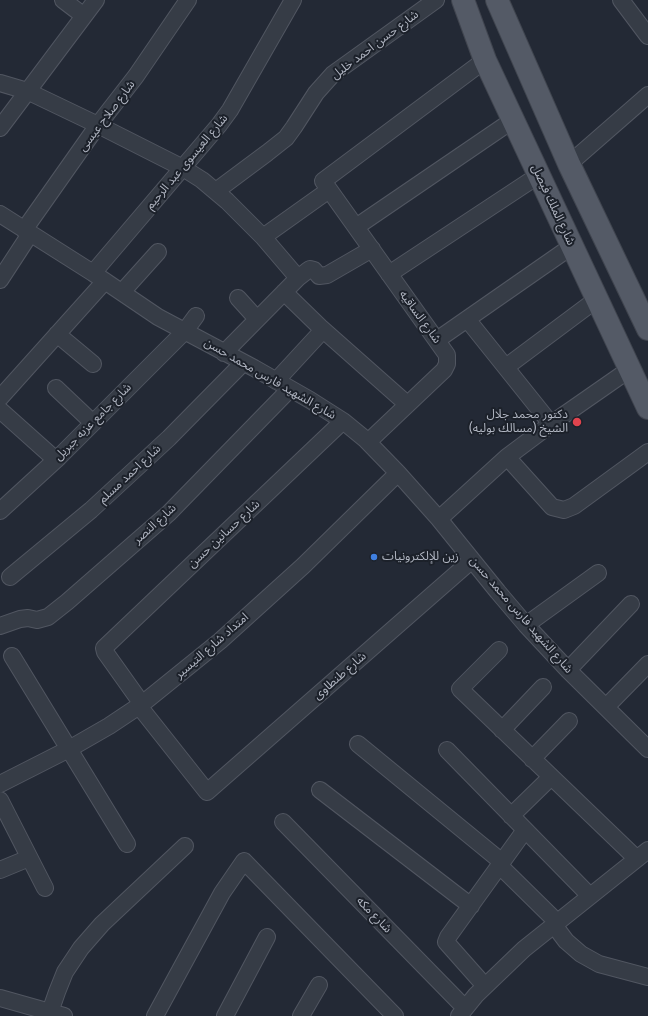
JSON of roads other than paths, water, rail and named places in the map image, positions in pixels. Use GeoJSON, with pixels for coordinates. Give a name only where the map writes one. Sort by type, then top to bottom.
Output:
{"type":"FeatureCollection","features":[{"type":"Feature","properties":{"kind":"main road","name":"شارع الملك فيصل"},"geometry":{"type":"LineString","coordinates":[[462,0],[485,60],[648,408]]}},
{"type":"Feature","properties":{"kind":"main road"},"geometry":{"type":"LineString","coordinates":[[497,0],[569,164],[648,329]]}},
{"type":"Feature","properties":{"kind":"street"},"geometry":{"type":"LineString","coordinates":[[64,0],[84,16]]}},
{"type":"Feature","properties":{"kind":"street"},"geometry":{"type":"LineString","coordinates":[[0,128],[96,0]]}},
{"type":"Feature","properties":{"kind":"street","name":"شارع صلاح عيسى"},"geometry":{"type":"LineString","coordinates":[[0,280],[27,232],[98,125],[136,76],[188,0]]}},
{"type":"Feature","properties":{"kind":"street","name":"شارع العيسوى عبد الرحيم"},"geometry":{"type":"LineString","coordinates":[[0,398],[57,334],[183,168],[219,126],[230,110],[293,0]]}},
{"type":"Feature","properties":{"kind":"street","name":"شارع حسن احمد خليل"},"geometry":{"type":"LineString","coordinates":[[216,191],[286,138],[316,93],[334,74],[436,0]]}},
{"type":"Feature","properties":{"kind":"street"},"geometry":{"type":"LineString","coordinates":[[621,0],[648,36]]}},
{"type":"Feature","properties":{"kind":"street"},"geometry":{"type":"LineString","coordinates":[[262,237],[485,60]]}},
{"type":"Feature","properties":{"kind":"street"},"geometry":{"type":"LineString","coordinates":[[0,83],[27,91],[98,125],[183,168],[202,180],[216,191],[262,237],[298,278]]}},
{"type":"Feature","properties":{"kind":"street"},"geometry":{"type":"LineString","coordinates":[[569,164],[648,95]]}},
{"type":"Feature","properties":{"kind":"street"},"geometry":{"type":"LineString","coordinates":[[356,227],[513,120]]}},
{"type":"Feature","properties":{"kind":"street"},"geometry":{"type":"LineString","coordinates":[[389,274],[539,175]]}},
{"type":"Feature","properties":{"kind":"street","name":"شارع الساقيه"},"geometry":{"type":"LineString","coordinates":[[326,186],[448,355],[448,364],[444,370],[368,442]]}},
{"type":"Feature","properties":{"kind":"street","name":"شارع الشهيد فارس محمد حسن"},"geometry":{"type":"LineString","coordinates":[[0,214],[99,277],[158,317],[283,385],[343,421],[368,442],[398,473],[439,519],[526,625],[568,670],[648,749]]}},
{"type":"Feature","properties":{"kind":"street"},"geometry":{"type":"LineString","coordinates":[[437,340],[572,246]]}},
{"type":"Feature","properties":{"kind":"street"},"geometry":{"type":"LineString","coordinates":[[224,353],[298,278],[310,269],[314,270],[319,276],[327,275],[372,249]]}},
{"type":"Feature","properties":{"kind":"street"},"geometry":{"type":"LineString","coordinates":[[122,292],[158,252]]}},
{"type":"Feature","properties":{"kind":"street"},"geometry":{"type":"LineString","coordinates":[[284,292],[323,330],[407,404]]}},
{"type":"Feature","properties":{"kind":"street"},"geometry":{"type":"LineString","coordinates":[[238,298],[257,319]]}},
{"type":"Feature","properties":{"kind":"street"},"geometry":{"type":"LineString","coordinates":[[506,367],[597,299]]}},
{"type":"Feature","properties":{"kind":"street","name":"شارع جامع عزبه جبريل"},"geometry":{"type":"LineString","coordinates":[[0,511],[56,460],[185,331],[196,316]]}},
{"type":"Feature","properties":{"kind":"street"},"geometry":{"type":"LineString","coordinates":[[467,319],[551,424]]}},
{"type":"Feature","properties":{"kind":"street","name":"شارع النصر"},"geometry":{"type":"LineString","coordinates":[[0,626],[20,619],[28,618],[37,620],[48,617],[169,513],[283,385],[323,330]]}},
{"type":"Feature","properties":{"kind":"street"},"geometry":{"type":"LineString","coordinates":[[57,334],[93,364]]}},
{"type":"Feature","properties":{"kind":"street","name":"شارع احمد مسلم"},"geometry":{"type":"LineString","coordinates":[[10,577],[91,510],[169,438],[243,363]]}},
{"type":"Feature","properties":{"kind":"street"},"geometry":{"type":"LineString","coordinates":[[439,519],[508,457],[551,424],[630,369]]}},
{"type":"Feature","properties":{"kind":"street"},"geometry":{"type":"LineString","coordinates":[[56,388],[93,422]]}},
{"type":"Feature","properties":{"kind":"street"},"geometry":{"type":"LineString","coordinates":[[0,410],[56,460]]}},
{"type":"Feature","properties":{"kind":"street","name":"شارع حسانين حسن"},"geometry":{"type":"LineString","coordinates":[[141,705],[105,652],[105,647],[343,421]]}},
{"type":"Feature","properties":{"kind":"street"},"geometry":{"type":"LineString","coordinates":[[508,457],[552,507],[564,510],[574,506],[648,452]]}},
{"type":"Feature","properties":{"kind":"street","name":"امتداد شارع التيسير"},"geometry":{"type":"LineString","coordinates":[[0,784],[69,749],[109,726],[141,705],[232,630],[303,566],[398,473]]}},
{"type":"Feature","properties":{"kind":"street","name":"شارع طنطاوى"},"geometry":{"type":"LineString","coordinates":[[141,705],[207,792],[472,560]]}},
{"type":"Feature","properties":{"kind":"street"},"geometry":{"type":"LineString","coordinates":[[526,625],[598,573]]}},
{"type":"Feature","properties":{"kind":"street"},"geometry":{"type":"LineString","coordinates":[[568,670],[631,604]]}},
{"type":"Feature","properties":{"kind":"street"},"geometry":{"type":"LineString","coordinates":[[462,1012],[485,986],[524,949],[644,855],[551,777],[460,690],[499,650]]}},
{"type":"Feature","properties":{"kind":"street"},"geometry":{"type":"LineString","coordinates":[[12,656],[127,844]]}},
{"type":"Feature","properties":{"kind":"street"},"geometry":{"type":"LineString","coordinates":[[606,708],[648,664]]}},
{"type":"Feature","properties":{"kind":"street"},"geometry":{"type":"LineString","coordinates":[[502,730],[543,688]]}},
{"type":"Feature","properties":{"kind":"street"},"geometry":{"type":"LineString","coordinates":[[532,759],[569,721]]}},
{"type":"Feature","properties":{"kind":"street"},"geometry":{"type":"LineString","coordinates":[[358,744],[501,864],[555,924],[566,941],[581,954],[599,964],[648,976]]}},
{"type":"Feature","properties":{"kind":"street"},"geometry":{"type":"LineString","coordinates":[[447,750],[590,896]]}},
{"type":"Feature","properties":{"kind":"street"},"geometry":{"type":"LineString","coordinates":[[511,816],[551,777]]}},
{"type":"Feature","properties":{"kind":"street"},"geometry":{"type":"LineString","coordinates":[[320,790],[471,906]]}},
{"type":"Feature","properties":{"kind":"street"},"geometry":{"type":"LineString","coordinates":[[0,800],[45,888]]}},
{"type":"Feature","properties":{"kind":"street","name":"شارع مكه"},"geometry":{"type":"LineString","coordinates":[[283,822],[462,1012]]}},
{"type":"Feature","properties":{"kind":"street"},"geometry":{"type":"LineString","coordinates":[[485,986],[446,942],[448,937],[525,830]]}},
{"type":"Feature","properties":{"kind":"street"},"geometry":{"type":"LineString","coordinates":[[0,998],[57,1014],[65,972],[81,948],[102,924],[185,846]]}},
{"type":"Feature","properties":{"kind":"street"},"geometry":{"type":"LineString","coordinates":[[0,870],[30,858]]}},
{"type":"Feature","properties":{"kind":"street"},"geometry":{"type":"LineString","coordinates":[[155,1016],[222,893],[244,861],[395,1016]]}},
{"type":"Feature","properties":{"kind":"street"},"geometry":{"type":"LineString","coordinates":[[225,1016],[267,937]]}},
{"type":"Feature","properties":{"kind":"street"},"geometry":{"type":"LineString","coordinates":[[301,1016],[319,985]]}},
{"type":"Feature","properties":{"kind":"place","name":"دكتور محمد جلال الشيخ (مسالك بوليه)"},"geometry":{"type":"Point","coordinates":[577,422]}},
{"type":"Feature","properties":{"kind":"place","name":"زين للإلكترونيات"},"geometry":{"type":"Point","coordinates":[374,557]}}]}
